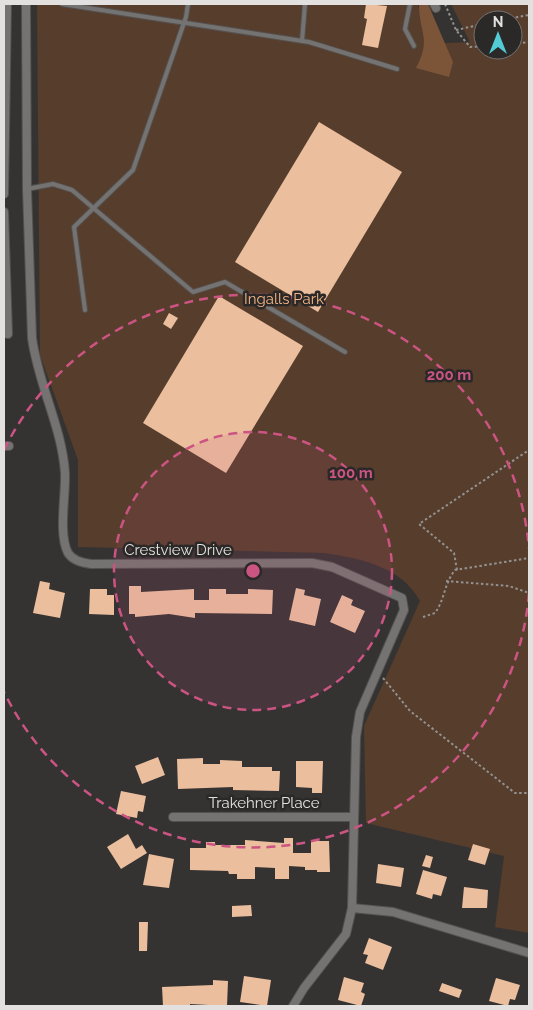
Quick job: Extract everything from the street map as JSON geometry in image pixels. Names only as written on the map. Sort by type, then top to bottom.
[{"type":"street","points":[[4,194],[6,4]]},
{"type":"street","name":"Crestview Drive","points":[[26,4],[27,189],[32,338],[34,356],[63,455],[64,541],[69,554],[80,562],[91,564],[312,563],[332,567],[402,598],[404,610],[360,712],[356,737],[352,908],[346,934],[304,988],[293,1006]]},
{"type":"street","points":[[4,212],[4,267],[8,296],[8,334]]},
{"type":"street","name":"Trakehner Place","points":[[173,817],[354,817]]},
{"type":"street","points":[[352,908],[393,912],[529,953]]},
{"type":"lane","points":[[62,4],[302,41],[397,69]]},
{"type":"lane","points":[[85,310],[74,227],[133,170],[188,4]]},
{"type":"lane","points":[[302,41],[305,4]]},
{"type":"lane","points":[[410,4],[406,28],[414,46]]},
{"type":"lane","points":[[27,189],[53,184],[72,190],[193,292],[224,282],[345,352]]},
{"type":"path","points":[[445,4],[456,30],[470,47],[473,47]]},
{"type":"path","points":[[456,30],[473,26]]},
{"type":"path","points":[[457,570],[454,554],[419,524],[529,450]]},
{"type":"path","points":[[423,616],[435,613],[442,602],[446,581],[457,570],[529,558]]},
{"type":"path","points":[[446,581],[509,586],[529,593]]},
{"type":"path","points":[[377,671],[410,711],[515,793],[529,793]]},
{"type":"green space","name":"Ingalls Park","points":[[37,4],[418,4],[426,44],[470,42],[451,4],[529,4],[529,933],[495,927],[504,856],[366,823],[364,726],[420,601],[412,589],[391,572],[379,566],[325,553],[78,547],[78,460],[40,355]]},
{"type":"shaded area","points":[[419,4],[428,4],[453,62],[449,77],[416,68],[421,58],[424,43]]},
{"type":"building","points":[[366,4],[387,6],[378,48],[362,45],[367,19],[364,18]]},
{"type":"building","points":[[319,122],[402,172],[318,312],[235,262]]},
{"type":"building","points":[[219,296],[303,346],[226,473],[143,423]]},
{"type":"building","points":[[169,313],[178,318],[171,329],[163,324]]},
{"type":"building","points":[[40,581],[50,583],[49,589],[65,593],[60,618],[33,613]]},
{"type":"building","points":[[129,586],[141,586],[141,592],[194,589],[194,600],[209,600],[209,589],[226,589],[226,594],[248,594],[248,589],[273,590],[272,614],[195,613],[195,618],[169,614],[135,617],[135,614],[129,614]]},
{"type":"building","points":[[296,588],[305,590],[304,595],[321,599],[315,626],[289,620]]},
{"type":"building","points":[[90,589],[107,589],[107,595],[114,595],[114,615],[89,614]]},
{"type":"building","points":[[342,595],[353,600],[351,605],[365,611],[355,633],[330,622]]},
{"type":"building","points":[[158,757],[165,775],[142,784],[135,766]]},
{"type":"building","points":[[203,758],[203,764],[220,764],[220,760],[242,761],[242,767],[272,767],[272,771],[280,771],[279,791],[233,790],[233,787],[178,789],[177,759]]},
{"type":"building","points":[[296,761],[323,761],[322,793],[312,793],[312,788],[296,787]]},
{"type":"building","points":[[121,791],[146,796],[143,812],[138,811],[137,818],[116,814]]},
{"type":"building","points":[[128,834],[136,849],[142,845],[147,853],[121,869],[107,847]]},
{"type":"building","points":[[284,838],[293,838],[293,853],[311,853],[311,841],[329,841],[330,872],[317,872],[317,870],[305,870],[305,867],[289,866],[289,879],[275,879],[275,868],[255,867],[255,879],[237,879],[237,874],[229,874],[228,871],[190,870],[190,848],[206,848],[206,842],[215,842],[215,845],[245,845],[245,840],[284,843]]},
{"type":"building","points":[[473,844],[490,849],[485,865],[468,860]]},
{"type":"building","points":[[149,854],[174,859],[169,888],[143,885]]},
{"type":"building","points":[[426,855],[433,857],[430,868],[422,866]]},
{"type":"building","points":[[378,864],[404,868],[401,887],[376,883]]},
{"type":"building","points":[[423,870],[447,877],[441,896],[433,894],[432,899],[416,894]]},
{"type":"building","points":[[464,887],[488,890],[487,908],[462,908]]},
{"type":"building","points":[[251,905],[252,916],[232,917],[232,906]]},
{"type":"building","points":[[139,922],[148,922],[147,951],[139,951]]},
{"type":"building","points":[[369,938],[392,947],[383,970],[365,963],[368,955],[363,954]]},
{"type":"building","points":[[244,976],[271,980],[267,1006],[240,1002]]},
{"type":"building","points":[[344,977],[364,983],[361,992],[365,994],[361,1006],[338,1000]]},
{"type":"building","points":[[496,978],[520,985],[515,1000],[510,999],[508,1006],[489,1001]]},
{"type":"building","points":[[213,980],[228,981],[227,1006],[190,1004],[190,1006],[163,1006],[162,987],[213,985]]},
{"type":"building","points":[[442,983],[462,990],[459,998],[439,991]]}]
